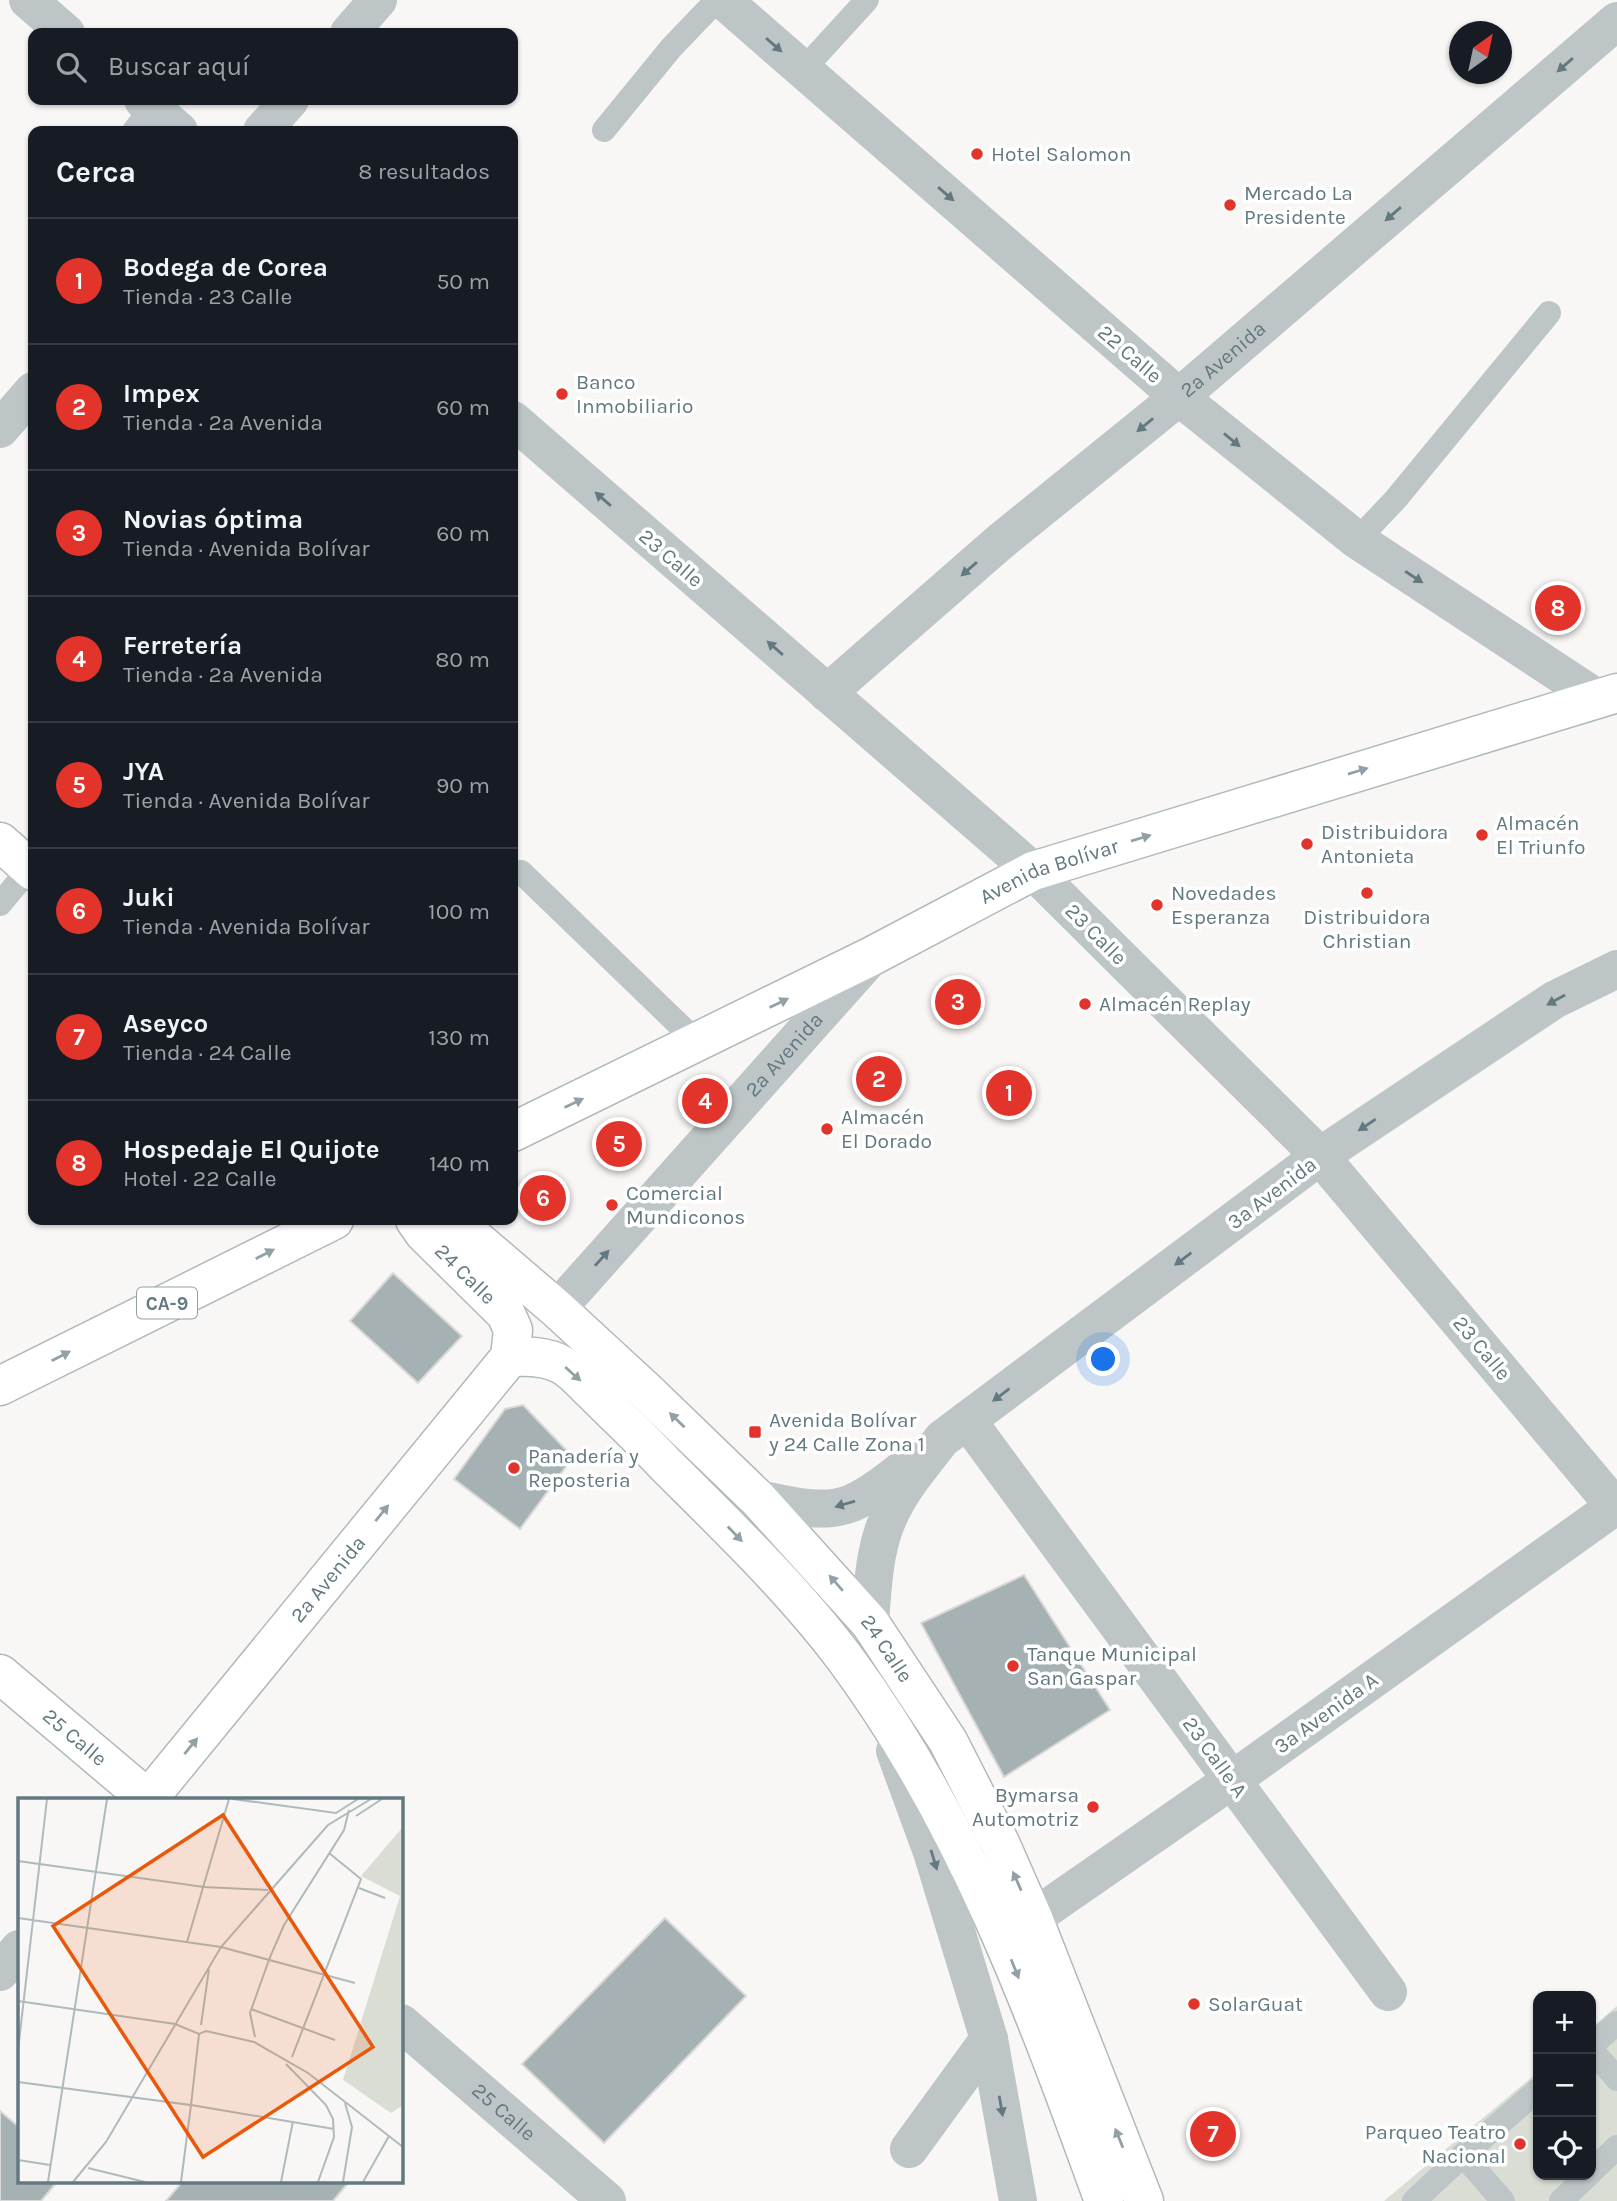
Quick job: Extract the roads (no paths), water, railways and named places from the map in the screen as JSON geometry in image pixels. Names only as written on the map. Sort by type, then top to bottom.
[{"type":"main road","name":"Avenida Bolívar","points":[[518,1130],[872,956],[1033,871],[1607,696]]},
{"type":"main road","points":[[0,842],[28,866]]},
{"type":"main road","name":"CA-9","points":[[0,1386],[324,1225]]},
{"type":"main road","name":"24 Calle","points":[[418,1225],[506,1314],[513,1330],[510,1357],[554,1360],[568,1368],[634,1431],[800,1604],[877,1703],[920,1769],[976,1877],[1065,2094],[1104,2201]]},
{"type":"main road","name":"24 Calle","points":[[459,1225],[557,1309],[758,1499],[870,1623],[948,1741],[1000,1843],[1033,1918],[1144,2201]]},
{"type":"main road","name":"2a Avenida","points":[[150,1798],[510,1357]]},
{"type":"main road","points":[[870,1623],[877,1703]]},
{"type":"main road","name":"25 Calle","points":[[0,1674],[146,1798]]},
{"type":"street","points":[[28,0],[60,28]]},
{"type":"street","points":[[353,28],[378,0]]},
{"type":"street","name":"22 Calle","points":[[723,0],[1179,397],[1357,540],[1607,696]]},
{"type":"street","name":"2a Avenida","points":[[827,692],[1001,541],[1179,397],[1617,21]]},
{"type":"street","points":[[267,126],[285,105]]},
{"type":"street","points":[[0,429],[28,397]]},
{"type":"street","name":"23 Calle","points":[[518,424],[1033,871],[1320,1156],[1616,1507]]},
{"type":"street","name":"2a Avenida","points":[[557,1309],[872,956]]},
{"type":"street","name":"3a Avenida","points":[[758,1499],[800,1507],[827,1508],[851,1503],[894,1476],[1320,1156],[1554,1000],[1617,969]]},
{"type":"street","name":"3a Avenida","points":[[870,1623],[874,1566],[883,1531],[893,1507],[905,1487],[954,1430]]},
{"type":"street","name":"23 Calle A","points":[[954,1430],[1233,1780],[1388,1992]]},
{"type":"street","name":"3a Avenida A","points":[[1033,1918],[1233,1780],[1616,1507]]},
{"type":"street","name":"24 Calle","points":[[877,1703],[932,1852],[989,2039],[1018,2201]]},
{"type":"street","points":[[0,1972],[18,1950]]},
{"type":"street","name":"25 Calle","points":[[402,2023],[602,2199]]},
{"type":"street","points":[[909,2149],[989,2039]]},
{"type":"lane","points":[[604,130],[671,48],[717,0]]},
{"type":"lane","points":[[803,70],[867,0]]},
{"type":"lane","points":[[1357,540],[1395,500],[1549,313]]},
{"type":"lane","points":[[521,872],[698,1043]]},
{"type":"lane","points":[[0,904],[28,874]]},
{"type":"lane","points":[[1596,2042],[1617,2023]]},
{"type":"lane","points":[[1596,2053],[1617,2079]]},
{"type":"lane","points":[[1414,2201],[1533,2094]]},
{"type":"lane","points":[[1596,2168],[1617,2147]]},
{"type":"lane","points":[[1463,2155],[1503,2201]]},
{"type":"lane","points":[[1561,2201],[1584,2180]]},
{"type":"place","name":"Hotel Salomon","points":[[977,154]]},
{"type":"place","name":"Mercado La Presidente","points":[[1230,205]]},
{"type":"place","name":"Banco Inmobiliario","points":[[562,394]]},
{"type":"place","name":"Hospedaje El Quijote","points":[[1558,608]]},
{"type":"place","name":"Almacén El Triunfo","points":[[1482,835]]},
{"type":"place","name":"Distribuidora Antonieta","points":[[1307,844]]},
{"type":"place","name":"Distribuidora Christian","points":[[1367,893]]},
{"type":"place","name":"Novedades Esperanza","points":[[1157,905]]},
{"type":"place","name":"Novias óptima","points":[[958,1002]]},
{"type":"place","name":"Almacén Replay","points":[[1085,1004]]},
{"type":"place","name":"Impex","points":[[879,1079]]},
{"type":"place","name":"Bodega de Corea","points":[[1009,1093]]},
{"type":"place","name":"Ferretería","points":[[705,1101]]},
{"type":"place","name":"Almacén El Dorado","points":[[827,1129]]},
{"type":"place","name":"JYA","points":[[619,1144]]},
{"type":"place","name":"Juki","points":[[543,1198]]},
{"type":"place","name":"Comercial Mundiconos","points":[[612,1205]]},
{"type":"place","name":"Avenida Bolívar y 24 Calle Zona 1","points":[[755,1432]]},
{"type":"place","name":"Panadería y Reposteria","points":[[514,1468]]},
{"type":"place","name":"Tanque Municipal San Gaspar","points":[[1013,1666]]},
{"type":"place","name":"Bymarsa Automotriz","points":[[1093,1807]]},
{"type":"place","name":"SolarGuat","points":[[1194,2004]]},
{"type":"place","name":"Aseyco","points":[[1213,2134]]},
{"type":"place","name":"Parqueo Teatro Nacional","points":[[1520,2144]]}]
